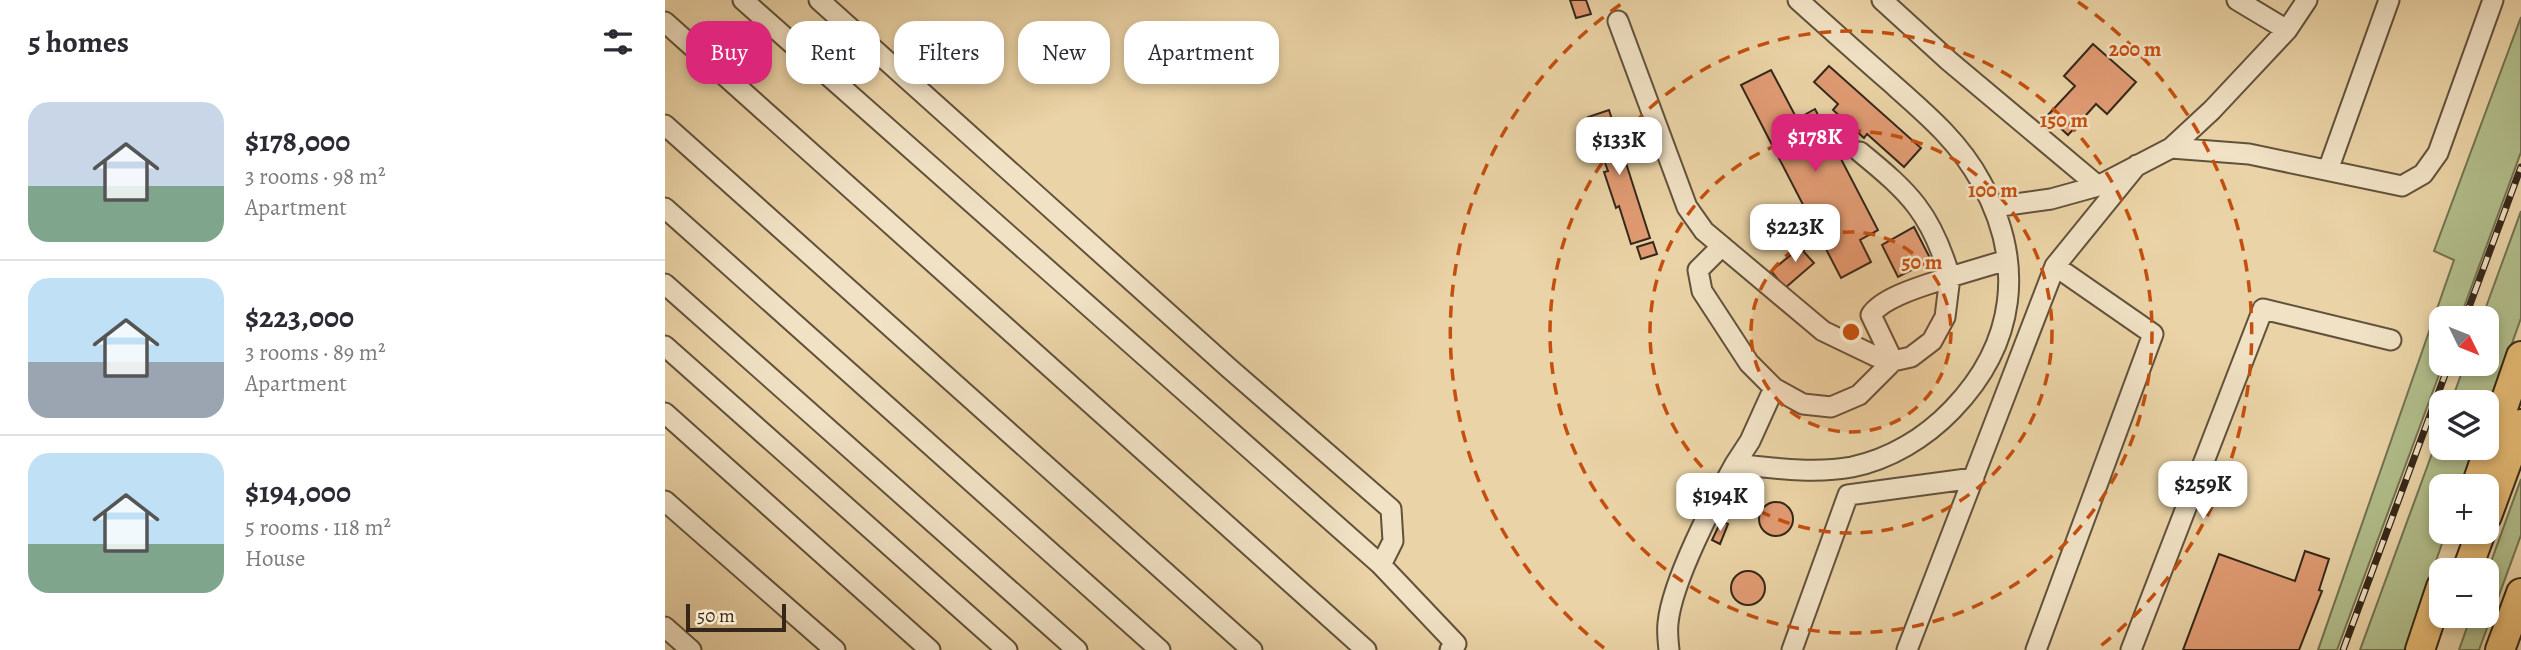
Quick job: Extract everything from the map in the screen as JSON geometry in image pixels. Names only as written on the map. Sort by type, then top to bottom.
[{"type":"highway","points":[[2480,474],[2521,356]]},
{"type":"highway","points":[[2499,484],[2521,424]]},
{"type":"highway","points":[[2500,650],[2521,593]]},
{"type":"highway","points":[[2420,650],[2429,623]]},
{"type":"highway","points":[[2437,650],[2445,628]]},
{"type":"street","points":[[743,0],[1381,565],[1456,644],[1450,650]]},
{"type":"street","points":[[819,0],[1230,369],[1391,509],[1393,541],[1381,565]]},
{"type":"street","points":[[1735,464],[1798,469],[1851,467],[1877,460],[1922,437],[1961,401],[1990,359],[2000,338],[2005,316],[2008,288],[2003,234],[1994,207],[1968,162],[1943,129],[1798,0]]},
{"type":"street","points":[[1882,0],[1949,61],[2098,186]]},
{"type":"street","points":[[2237,0],[2287,30]]},
{"type":"street","points":[[1994,207],[2052,199],[2098,186],[2171,148],[2212,110],[2287,30],[2307,0]]},
{"type":"street","points":[[2327,170],[2389,0]]},
{"type":"street","points":[[2171,148],[2249,154],[2402,186],[2423,174],[2438,153],[2493,0]]},
{"type":"street","points":[[1618,21],[1687,207],[1704,231],[1823,331],[1875,356],[1893,361],[1911,357],[1932,341],[1945,317],[1951,277],[1938,238],[1925,216],[1900,186],[1860,152]]},
{"type":"street","points":[[665,22],[1366,650]]},
{"type":"street","points":[[665,125],[1252,650]]},
{"type":"street","points":[[1907,650],[2055,266],[2137,165]]},
{"type":"street","points":[[665,208],[1160,650]]},
{"type":"street","points":[[1722,246],[1698,270],[1702,291],[1749,363],[1774,388],[1803,404],[1831,407],[1859,396],[1893,361]]},
{"type":"street","points":[[1893,361],[1871,315],[1876,308],[1908,292],[2007,260]]},
{"type":"street","points":[[2036,650],[2153,334],[2055,266]]},
{"type":"street","points":[[665,284],[1077,650]]},
{"type":"street","points":[[2131,650],[2263,309],[2391,340]]},
{"type":"street","points":[[665,346],[1007,650]]},
{"type":"street","points":[[1669,650],[1668,622],[1677,587],[1702,530],[1750,440],[1774,388]]},
{"type":"street","points":[[665,413],[930,650]]},
{"type":"street","points":[[1792,650],[1848,495],[1974,478]]},
{"type":"street","points":[[665,501],[835,650]]},
{"type":"street","points":[[665,626],[691,650]]},
{"type":"green space","points":[[2521,17],[2521,152],[2464,306],[2438,306],[2454,260],[2434,251]]},
{"type":"green space","points":[[2521,211],[2521,318],[2496,390],[2455,390],[2461,376],[2499,376],[2499,306],[2486,306]]},
{"type":"green space","points":[[2429,332],[2429,376],[2439,376],[2433,390],[2429,390],[2429,402],[2337,650],[2318,650]]},
{"type":"green space","points":[[2430,460],[2471,460],[2466,474],[2429,474],[2429,544],[2442,544],[2437,558],[2429,558],[2429,581],[2405,650],[2360,650]]},
{"type":"green space","points":[[2521,479],[2521,535],[2499,595],[2499,558],[2492,558]]},
{"type":"green space","points":[[2467,628],[2487,628],[2479,650],[2459,650]]},
{"type":"building","points":[[1570,0],[1586,0],[1591,14],[1576,18]]},
{"type":"building","points":[[2093,44],[2136,82],[2107,114],[2096,104],[2068,135],[2047,116],[2075,86],[2064,76]]},
{"type":"building","points":[[1829,66],[1921,148],[1904,167],[1867,134],[1864,138],[1833,110],[1838,104],[1814,82]]},
{"type":"building","points":[[1771,70],[1797,119],[1815,109],[1878,230],[1860,240],[1871,262],[1841,278],[1741,85]]},
{"type":"building","points":[[1609,110],[1650,238],[1631,244],[1619,206],[1616,208],[1604,172],[1608,171],[1588,117]]},
{"type":"building","points":[[1914,227],[1931,260],[1898,277],[1882,245]]},
{"type":"building","points":[[1818,233],[1821,238],[1803,251],[1814,263],[1785,288],[1771,271]]},
{"type":"building","points":[[1653,242],[1657,254],[1641,259],[1637,247]]},
{"type":"building","points":[[1776,502],[1788,507],[1793,519],[1788,531],[1776,536],[1764,531],[1759,519],[1764,507]]},
{"type":"building","points":[[1721,521],[1728,524],[1720,544],[1712,540]]},
{"type":"building","points":[[2305,551],[2329,559],[2319,590],[2322,591],[2299,650],[2183,650],[2219,554],[2295,581]]},
{"type":"building","points":[[1748,571],[1760,576],[1765,588],[1760,600],[1748,605],[1736,600],[1731,588],[1736,576]]},
{"type":"railway","points":[[2469,306],[2521,167]]},
{"type":"railway","points":[[2343,650],[2445,376]]}]
